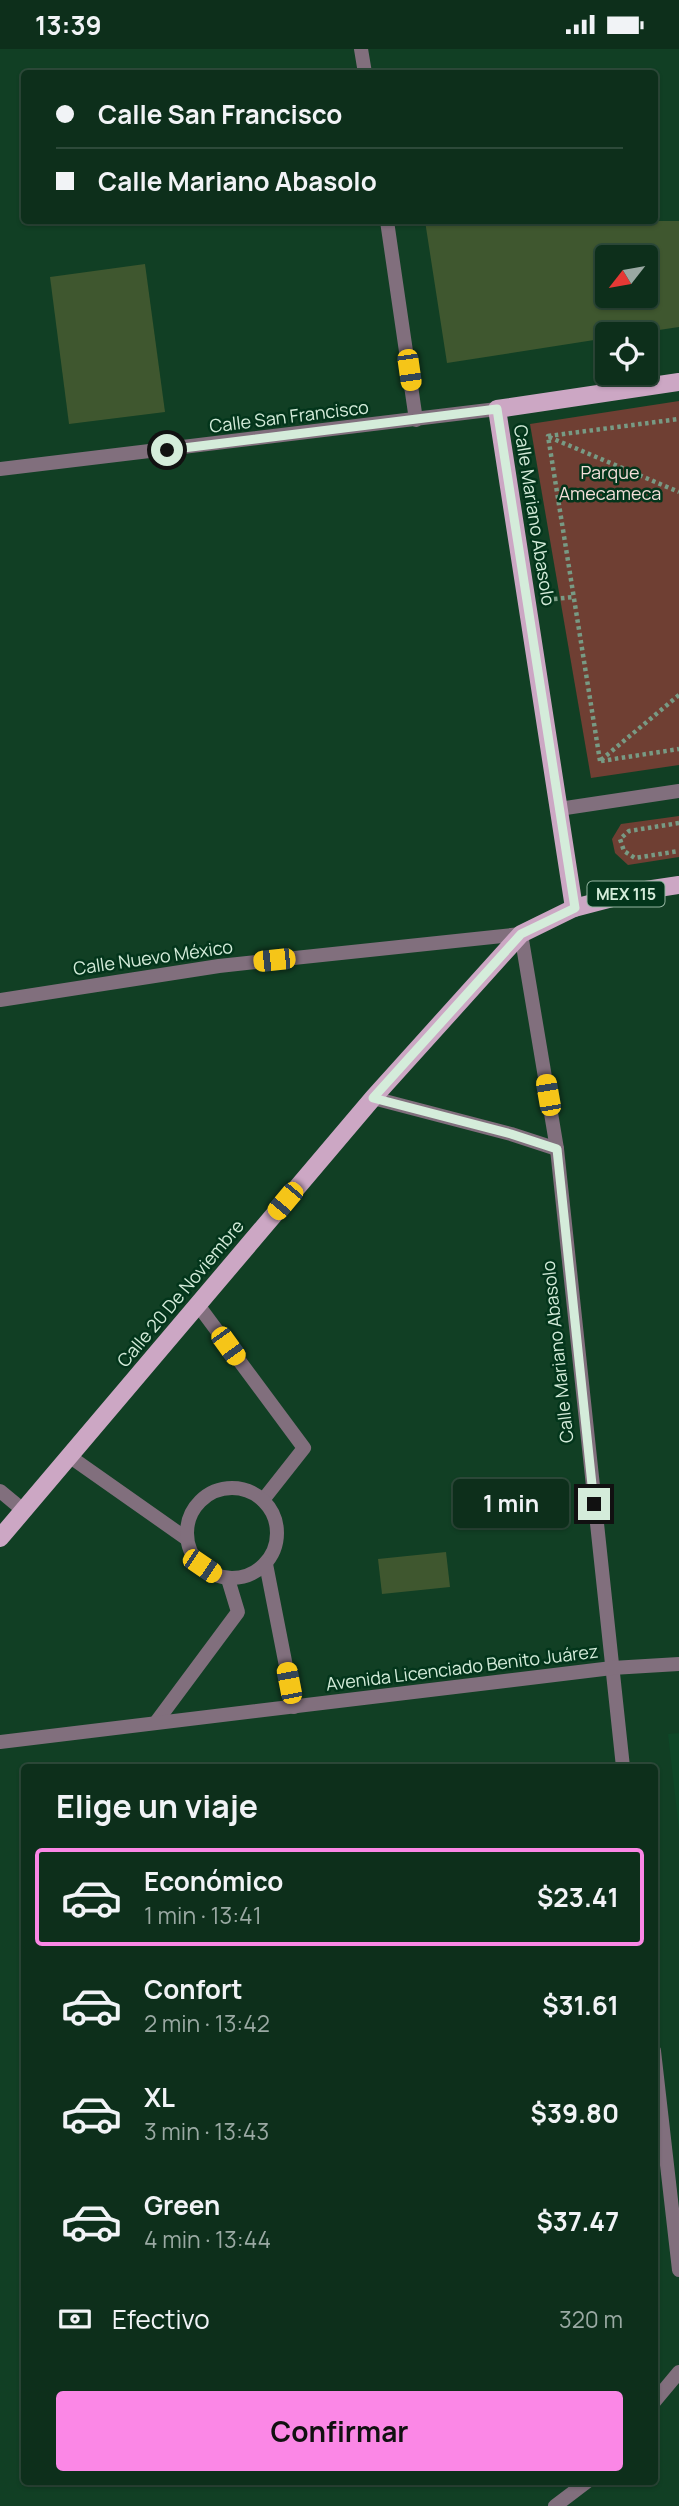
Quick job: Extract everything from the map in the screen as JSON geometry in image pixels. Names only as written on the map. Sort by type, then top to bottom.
[{"type":"main road","points":[[497,409],[679,382]]},
{"type":"main road","name":"Calle Mariano Abasolo","points":[[497,409],[575,908]]},
{"type":"main road","name":"MEX 115","points":[[575,908],[639,891],[679,885]]},
{"type":"main road","name":"Calle 20 De Noviembre","points":[[0,1538],[373,1098],[521,934],[575,908]]},
{"type":"street","points":[[362,49],[365,70]]},
{"type":"street","points":[[387,224],[416,420]]},
{"type":"street","name":"Calle Mariano Abasolo","points":[[416,420],[497,409]]},
{"type":"street","name":"Calle San Francisco","points":[[0,469],[416,420]]},
{"type":"street","points":[[559,809],[679,791]]},
{"type":"street","name":"Calle Mariano Abasolo","points":[[521,934],[557,1149],[623,1764]]},
{"type":"street","name":"Calle Nuevo México","points":[[0,1000],[219,966],[521,934]]},
{"type":"street","points":[[373,1098],[511,1134],[557,1149]]},
{"type":"street","points":[[198,1304],[304,1448],[263,1500]]},
{"type":"street","points":[[69,1456],[187,1539]]},
{"type":"street","points":[[235,1488],[250,1492],[263,1500],[272,1513],[277,1539],[266,1564],[255,1573],[228,1579],[215,1575],[202,1566],[192,1554],[187,1539],[188,1523],[194,1509],[205,1497],[219,1490],[235,1488]]},
{"type":"street","points":[[0,1491],[23,1510]]},
{"type":"street","points":[[266,1564],[294,1707]]},
{"type":"street","points":[[157,1721],[238,1612],[228,1579]]},
{"type":"street","name":"Avenida Licenciado Benito Juárez","points":[[0,1742],[612,1668],[679,1664]]},
{"type":"street","points":[[658,2086],[679,2270]]},
{"type":"street","points":[[658,2397],[679,2372]]},
{"type":"street","points":[[555,2506],[583,2485]]},
{"type":"path","points":[[548,436],[679,419]]},
{"type":"path","points":[[548,436],[679,492]]},
{"type":"path","points":[[548,436],[600,761]]},
{"type":"path","points":[[600,761],[679,695]]},
{"type":"path","points":[[600,761],[679,749]]},
{"type":"path","points":[[679,823],[629,831],[620,839],[624,851],[635,858],[679,851]]},
{"type":"shaded area","points":[[679,1733],[679,1830],[668,1734]]},
{"type":"green space","name":"Parque Amecameca","points":[[679,401],[679,765],[591,778],[530,424]]},
{"type":"green space","points":[[679,816],[679,857],[628,865],[615,853],[612,839],[621,824]]},
{"type":"building","points":[[658,221],[679,221],[679,327],[658,330],[658,322],[595,322],[595,340],[447,363],[425,224],[658,224]]},
{"type":"building","points":[[145,264],[165,412],[69,424],[50,277]]},
{"type":"building","points":[[446,1552],[450,1587],[382,1594],[378,1559]]},
{"type":"route","points":[[167,450],[497,409],[575,908],[521,934],[373,1098],[511,1134],[557,1149],[594,1504]]}]
